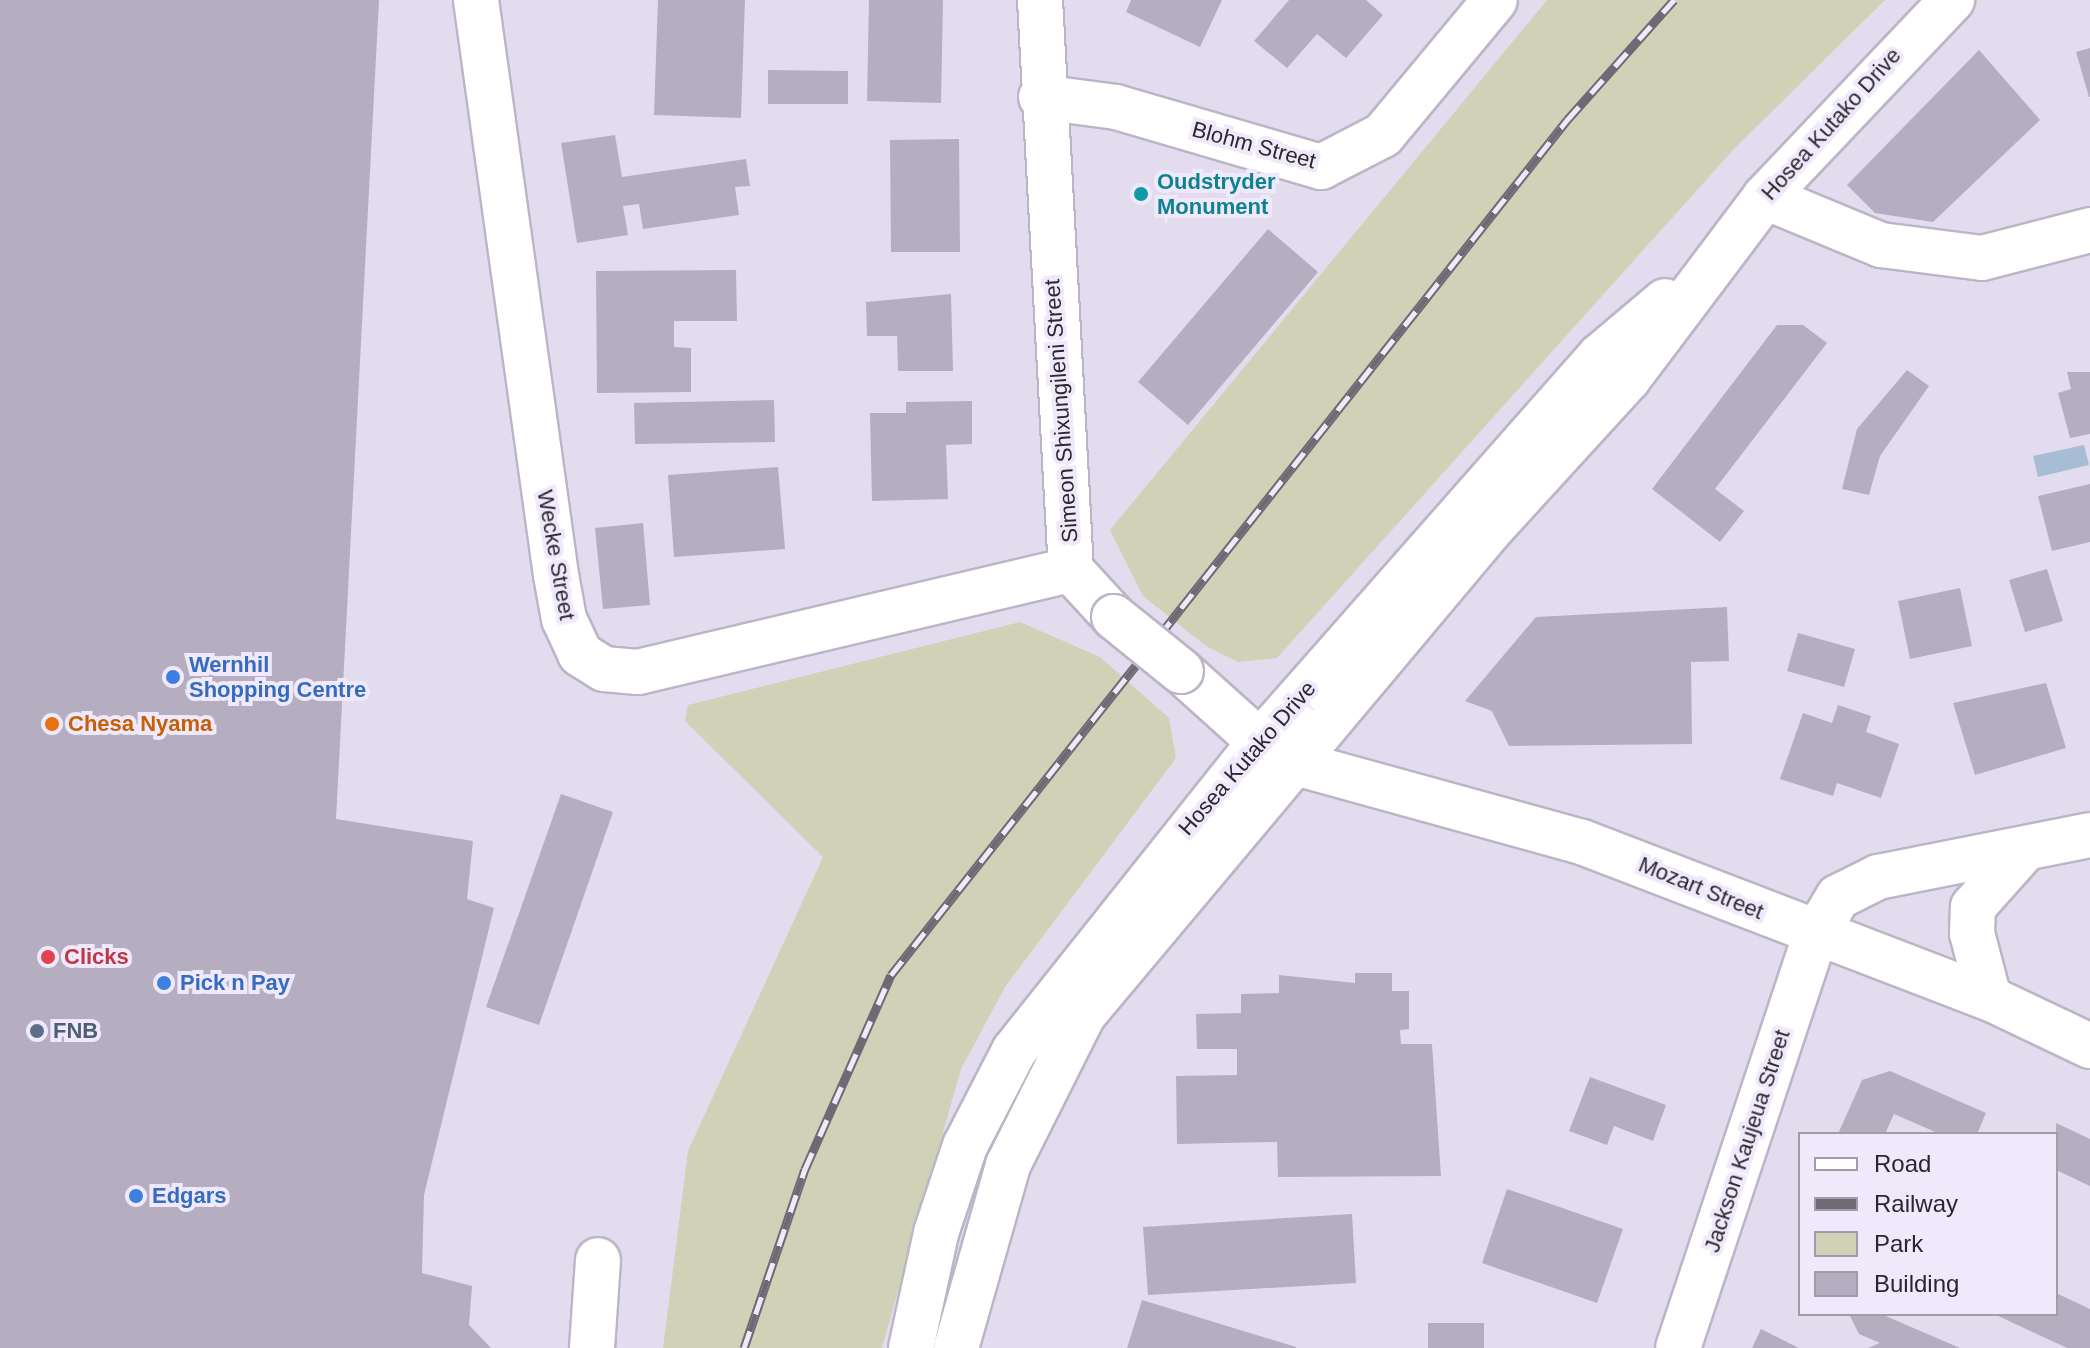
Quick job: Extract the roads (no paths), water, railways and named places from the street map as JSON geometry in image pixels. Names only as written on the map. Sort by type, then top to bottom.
[{"type":"street","name":"Wecke Street","points":[[476,0],[556,575],[564,619],[580,654],[604,669],[638,672],[1071,570]]},
{"type":"street","name":"Simeon Shixungileni Street","points":[[1040,0],[1041,97],[1071,570],[1114,617],[1181,671],[1260,742],[1299,764]]},
{"type":"street","name":"Blohm Street","points":[[1041,97],[1116,107],[1321,167],[1383,135],[1495,0]]},
{"type":"street","name":"Hosea Kutako Drive","points":[[956,1348],[1008,1165],[1083,1015],[1299,764],[1490,530],[1628,379],[1765,197],[1952,0]]},
{"type":"street","points":[[1765,197],[1818,225],[1881,245],[1982,258],[2090,230]]},
{"type":"street","name":"Hosea Kutako Drive","points":[[911,1348],[936,1233],[965,1146],[1014,1051],[1260,742],[1600,356],[1719,256]]},
{"type":"street","name":"Mozart Street","points":[[1299,764],[1582,842],[1989,998],[2090,1046]]},
{"type":"street","name":"Jackson Kaujeua Street","points":[[1678,1348],[1816,934],[1838,897],[1878,877],[2022,852],[2090,835]]},
{"type":"street","points":[[1989,998],[1973,907],[2022,852]]},
{"type":"street","points":[[592,1348],[598,1260]]},
{"type":"water","points":[[2084,445],[2089,465],[2038,477],[2033,456]]},
{"type":"railway","points":[[744,1348],[805,1169],[891,975],[1567,120],[1674,0]]},
{"type":"place","name":"Oudstryder Monument","points":[[1141,194]]},
{"type":"place","name":"Wernhil Shopping Centre","points":[[173,677]]},
{"type":"place","name":"Chesa Nyama","points":[[52,724]]},
{"type":"place","name":"Clicks","points":[[48,957]]},
{"type":"place","name":"Pick n Pay","points":[[164,983]]},
{"type":"place","name":"FNB","points":[[37,1031]]},
{"type":"place","name":"Edgars","points":[[136,1196]]}]
